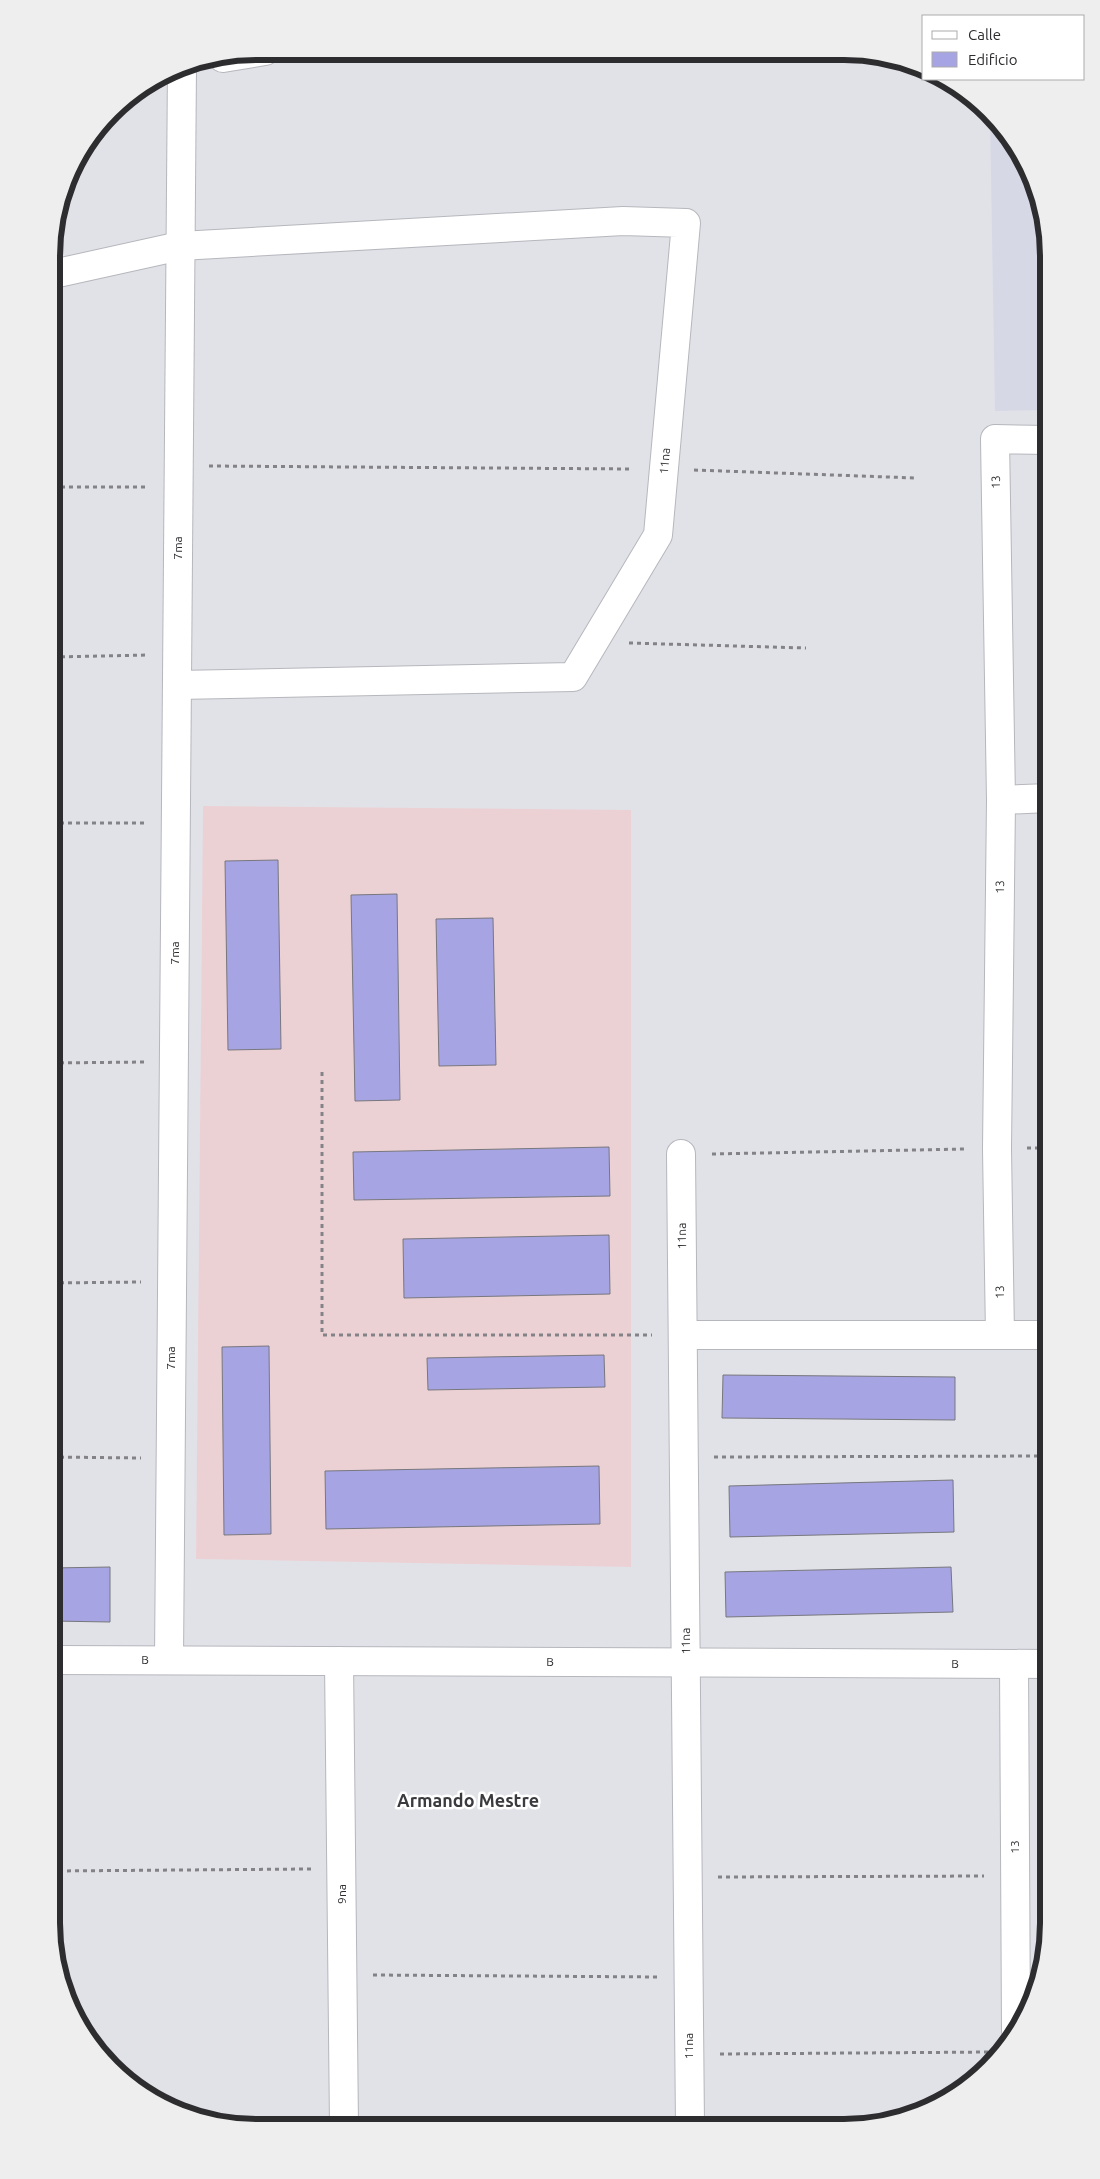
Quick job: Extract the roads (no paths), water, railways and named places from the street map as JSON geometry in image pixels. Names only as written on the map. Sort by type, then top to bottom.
[{"type":"street","name":"7ma","points":[[169,1660],[182,75]]},
{"type":"street","name":"11na","points":[[177,685],[573,677],[658,535],[686,222],[623,221],[180,246]]},
{"type":"street","points":[[60,272],[180,246]]},
{"type":"street","name":"13","points":[[1000,1335],[997,1149],[1001,800],[995,439],[1040,440]]},
{"type":"street","points":[[1001,800],[1040,798]]},
{"type":"street","name":"11na","points":[[681,1154],[690,2119]]},
{"type":"street","points":[[683,1335],[1040,1335]]},
{"type":"street","name":"B","points":[[60,1660],[1040,1664]]},
{"type":"street","name":"9na","points":[[339,1661],[344,2119]]},
{"type":"street","name":"13","points":[[1014,1664],[1016,2017]]},
{"type":"district","name":"Armando Mestre","points":[[468,1801]]}]
